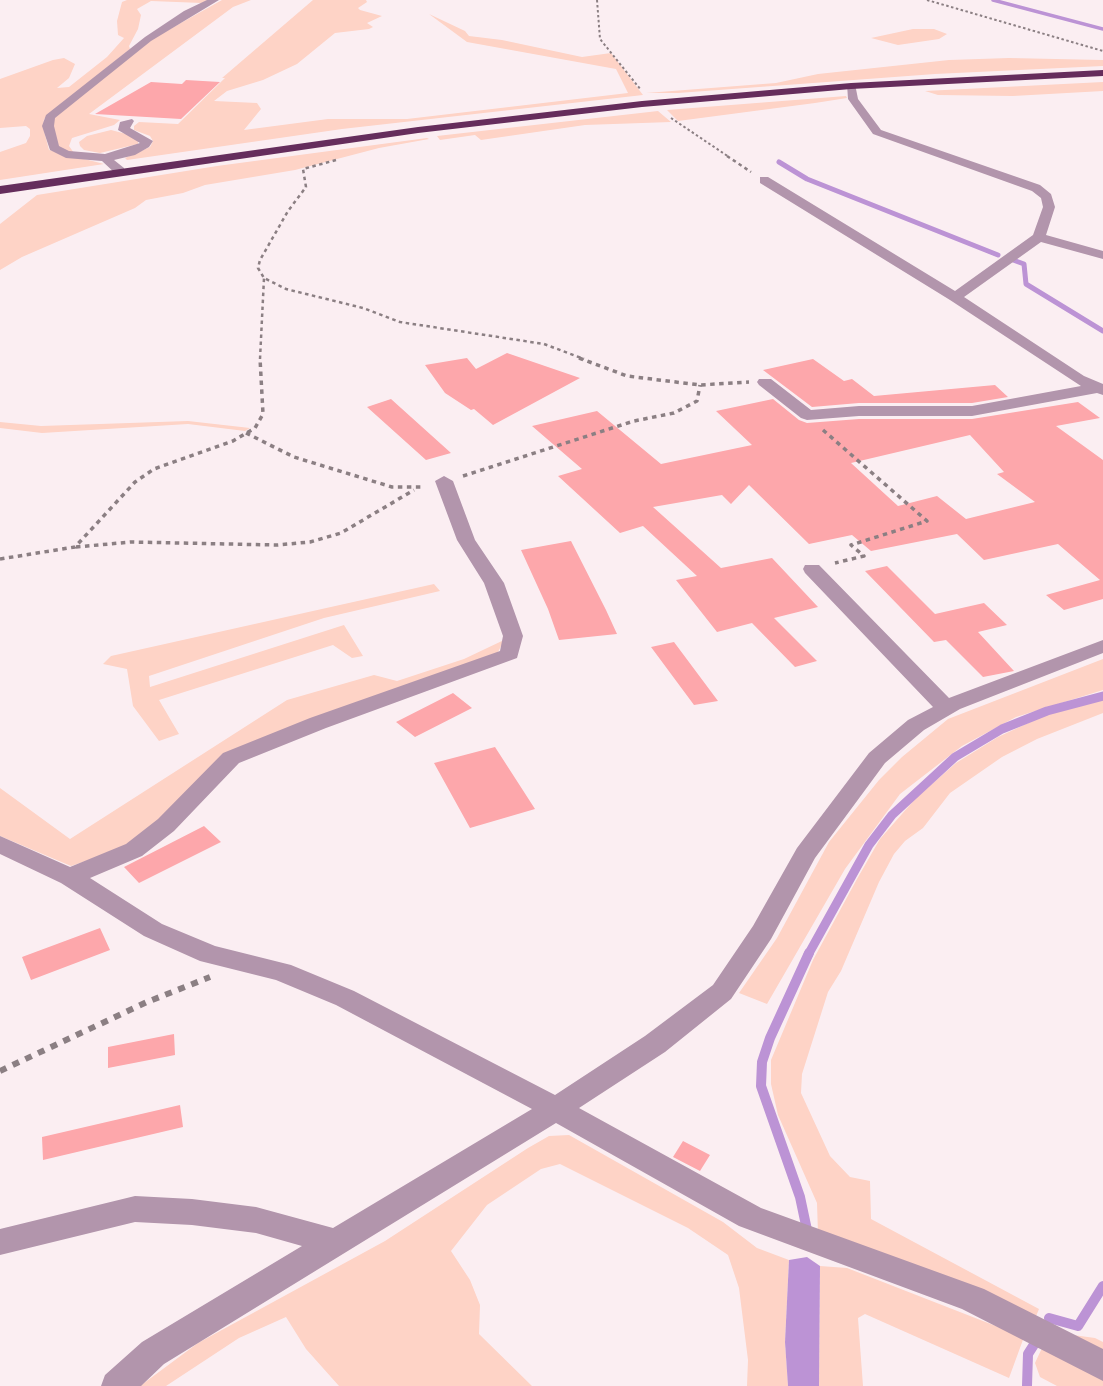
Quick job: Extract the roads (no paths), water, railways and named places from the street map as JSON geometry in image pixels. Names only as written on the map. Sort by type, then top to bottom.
[{"type":"highway","points":[[0,190],[120,171],[530,116],[851,86],[1103,73]]},
{"type":"street","points":[[128,121],[124,124],[124,130],[147,141],[145,145],[131,152],[105,158],[66,154],[54,148],[48,126],[50,117],[107,68],[168,25],[214,0]]},
{"type":"street","points":[[851,86],[853,99],[877,132],[1036,188],[1047,197],[1049,207],[1039,237],[955,297]]},
{"type":"street","points":[[105,158],[120,171]]},
{"type":"street","points":[[764,180],[955,297],[1077,379],[1101,389]]},
{"type":"street","points":[[1039,237],[1103,255]]},
{"type":"street","points":[[765,382],[807,415],[859,411],[972,411],[1101,389]]},
{"type":"street","points":[[70,877],[134,850],[166,825],[231,758],[318,723],[510,654],[513,636],[494,583],[466,540],[444,481]]},
{"type":"street","points":[[812,569],[946,708]]},
{"type":"street","points":[[117,1386],[153,1353],[556,1109],[655,1044],[722,992],[762,932],[805,854],[877,758],[916,725],[946,708],[1103,646]]},
{"type":"street","points":[[0,844],[70,877],[153,930],[209,954],[282,972],[345,998],[556,1109],[750,1217],[973,1299],[1103,1366]]},
{"type":"street","points":[[0,1242],[135,1209],[192,1212],[256,1220],[335,1242]]},
{"type":"waterway","points":[[993,0],[1103,29]]},
{"type":"waterway","points":[[779,162],[807,179],[998,255]]},
{"type":"waterway","points":[[1013,260],[1024,264],[1026,284],[1103,331]]},
{"type":"waterway","points":[[808,954],[869,845],[892,815],[955,757],[1002,729],[1047,711],[1103,696]]},
{"type":"waterway","points":[[807,1230],[800,1197],[761,1086],[762,1062],[770,1038],[808,954]]},
{"type":"waterway","points":[[1049,1318],[1078,1326],[1103,1286]]},
{"type":"waterway","points":[[1027,1386],[1028,1354],[1035,1343]]}]
